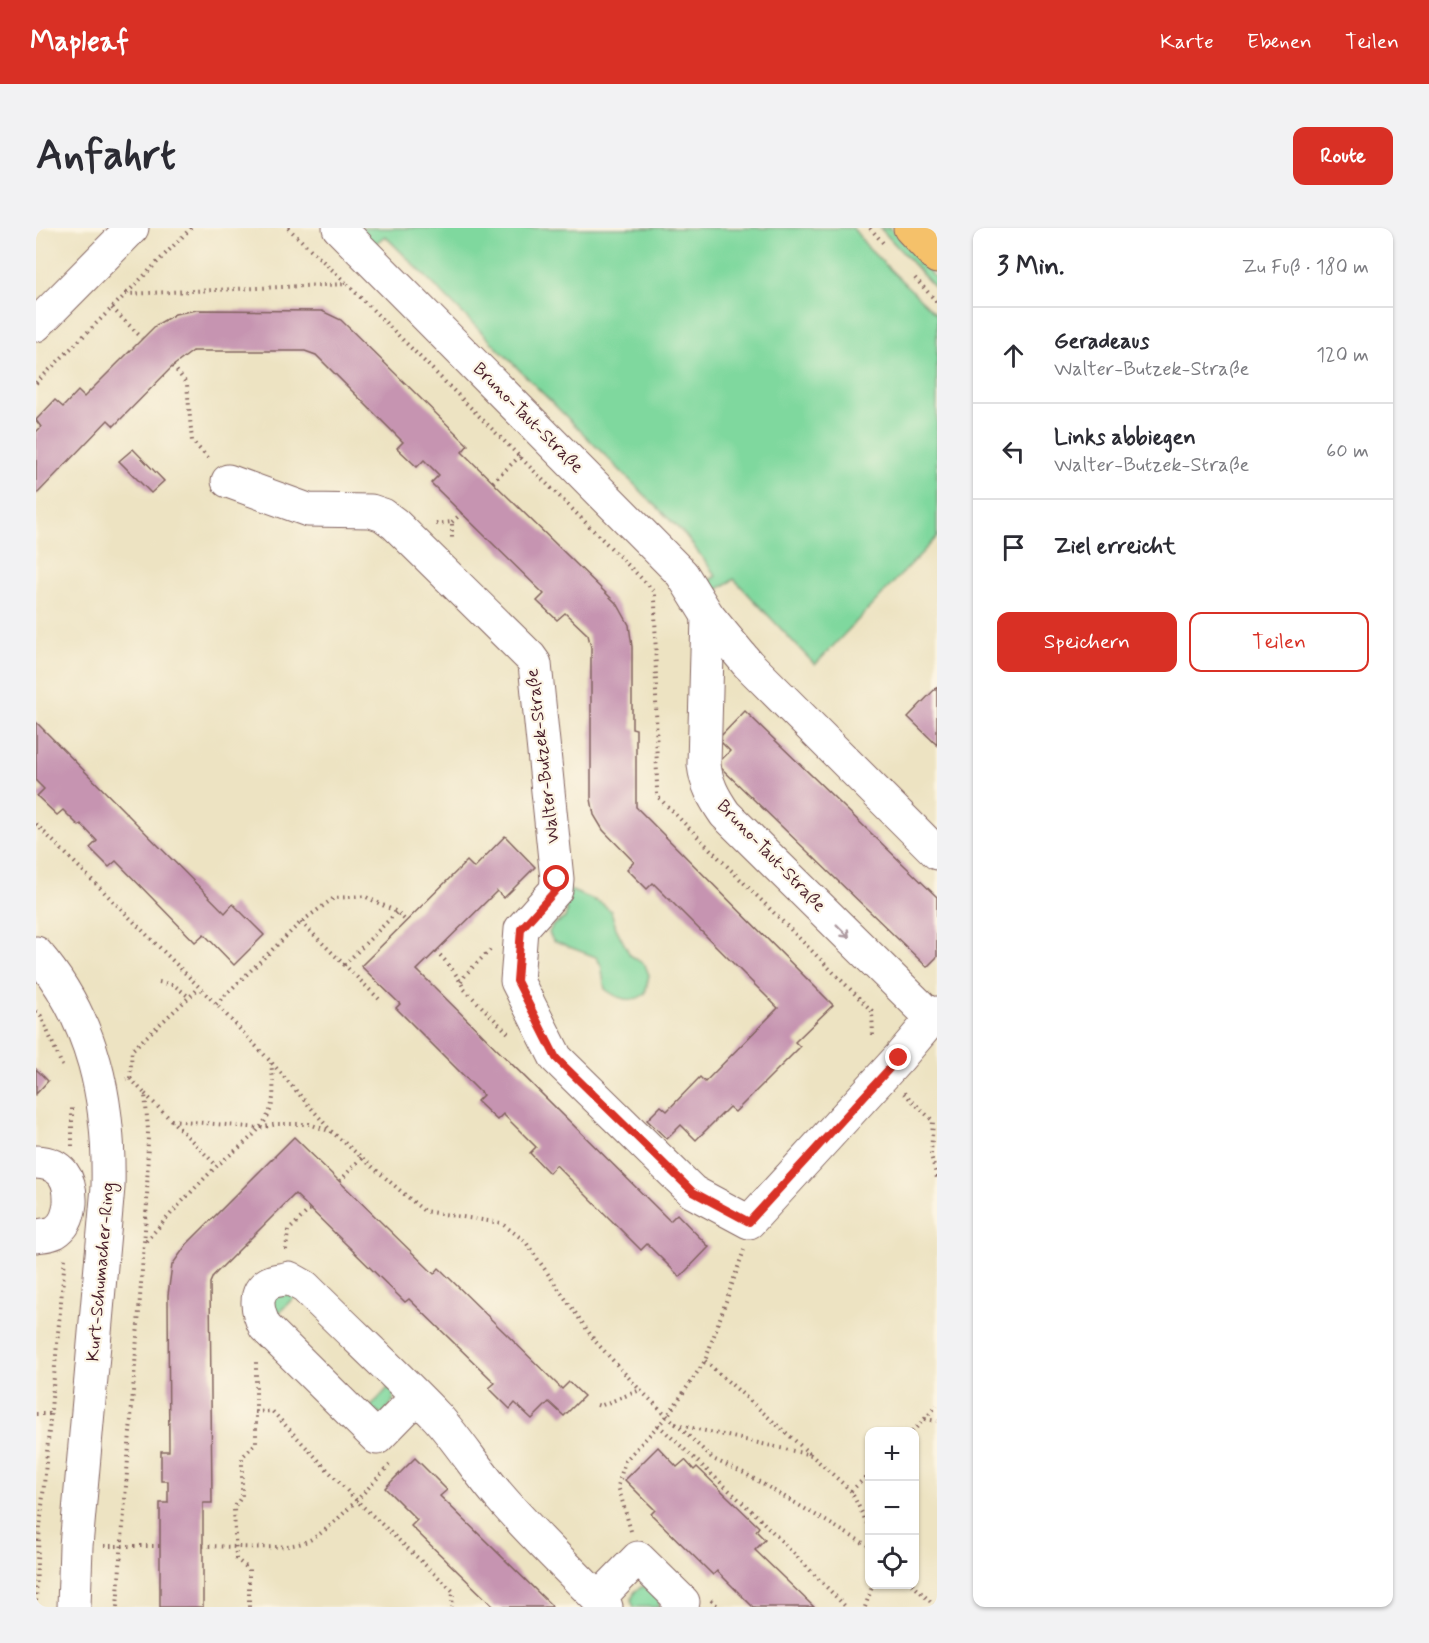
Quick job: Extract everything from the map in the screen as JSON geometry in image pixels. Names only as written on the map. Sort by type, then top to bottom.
[{"type":"main road","points":[[910,228],[937,257]]},
{"type":"street","points":[[36,325],[132,228]]},
{"type":"street","name":"Bruno-Taut-Straße","points":[[339,228],[682,574],[708,616],[747,663],[937,853]]},
{"type":"street","name":"Walter-Butzek-Straße","points":[[228,481],[308,510],[371,511],[383,515],[395,524],[535,664],[557,879],[556,890],[521,929],[517,981],[556,1058],[693,1192],[749,1222]]},
{"type":"street","name":"Bruno-Taut-Straße","points":[[708,616],[704,764],[705,780],[715,798],[725,814],[909,996],[935,1016]]},
{"type":"street","name":"Kurt-Schumacher-Ring","points":[[36,953],[63,989],[89,1044],[101,1084],[108,1128],[108,1187],[76,1546],[74,1607]]},
{"type":"street","points":[[749,1222],[935,1016]]},
{"type":"street","points":[[36,1162],[53,1165],[61,1171],[67,1179],[70,1199],[64,1223],[56,1232],[36,1236]]},
{"type":"street","points":[[417,1398],[377,1438],[264,1327],[257,1312],[259,1295],[270,1282],[289,1278],[304,1287],[417,1398],[453,1435],[474,1466],[502,1499],[602,1603],[638,1558],[683,1602],[678,1607]]},
{"type":"path","points":[[36,383],[191,228]]},
{"type":"path","points":[[288,228],[655,592],[657,796],[872,1011],[873,1036]]},
{"type":"path","points":[[126,294],[347,284]]},
{"type":"path","points":[[112,308],[142,338]]},
{"type":"path","points":[[172,366],[188,384],[192,441],[228,481]]},
{"type":"path","points":[[493,482],[520,456]]},
{"type":"path","points":[[452,522],[462,513]]},
{"type":"path","points":[[36,824],[216,1004],[271,1062],[332,1132],[424,1211],[501,1223],[525,1241],[594,1341],[640,1390],[668,1415],[674,1424],[713,1459],[744,1473],[865,1544]]},
{"type":"path","points":[[216,1004],[301,922],[334,898],[364,896],[398,912],[406,921]]},
{"type":"path","points":[[344,965],[398,912]]},
{"type":"path","points":[[301,922],[380,1000]]},
{"type":"path","points":[[436,951],[447,962]]},
{"type":"path","points":[[159,982],[174,985],[189,997]]},
{"type":"path","points":[[36,1607],[36,1561],[70,1199],[101,1084],[132,1050],[199,988]]},
{"type":"path","points":[[36,1011],[101,1084],[144,1094],[217,1166]]},
{"type":"path","points":[[145,1241],[217,1166],[260,1128],[273,1100],[274,1082],[271,1062]]},
{"type":"path","points":[[907,1084],[903,1091],[933,1121],[931,1155],[937,1178]]},
{"type":"path","points":[[117,1607],[145,1241],[148,1130],[144,1094]]},
{"type":"path","points":[[171,1120],[260,1128],[309,1124],[332,1132]]},
{"type":"path","points":[[340,1181],[362,1157]]},
{"type":"path","points":[[282,1280],[288,1231],[310,1209]]},
{"type":"path","points":[[638,1558],[618,1486],[624,1461],[668,1415],[705,1361],[744,1248],[749,1222]]},
{"type":"path","points":[[249,1607],[249,1569],[236,1559],[234,1508],[242,1496],[242,1457],[256,1443],[256,1356]]},
{"type":"path","points":[[705,1361],[851,1491],[865,1519]]},
{"type":"path","points":[[597,1405],[600,1406],[640,1390]]},
{"type":"path","points":[[916,1427],[937,1406]]},
{"type":"path","points":[[255,1412],[272,1411],[356,1500],[453,1591],[452,1607]]},
{"type":"path","points":[[36,1414],[51,1414]]},
{"type":"path","points":[[925,1419],[937,1420]]},
{"type":"path","points":[[674,1424],[811,1455]]},
{"type":"path","points":[[658,1425],[757,1516],[846,1607]]},
{"type":"path","points":[[203,1546],[285,1546],[305,1542],[324,1532],[396,1458]]},
{"type":"path","points":[[851,1491],[865,1478]]},
{"type":"path","points":[[76,1546],[160,1546]]},
{"type":"path","points":[[865,1607],[871,1589]]},
{"type":"path","points":[[917,1589],[936,1607]]},
{"type":"green space","points":[[353,228],[853,228],[869,249],[937,315],[937,537],[815,665],[734,579],[714,592],[708,593],[702,585],[716,576],[686,536],[385,236],[372,246]]},
{"type":"green space","points":[[880,228],[890,228],[937,280],[937,290]]},
{"type":"green space","points":[[567,889],[601,903],[611,911],[616,928],[630,955],[645,965],[649,975],[645,994],[635,999],[625,999],[615,995],[605,989],[601,965],[596,957],[553,941],[549,933],[552,926],[565,918],[567,911],[562,901]]},
{"type":"green space","points":[[298,1293],[274,1318],[268,1297]]},
{"type":"green space","points":[[389,1387],[393,1392],[394,1400],[384,1414],[374,1415],[366,1412]]},
{"type":"green space","points":[[643,1586],[660,1595],[659,1607],[634,1607],[631,1601],[635,1591]]},
{"type":"building","points":[[197,310],[322,311],[341,320],[468,445],[462,452],[618,605],[629,625],[632,647],[632,728],[636,729],[636,807],[833,1005],[795,1042],[800,1047],[735,1112],[729,1107],[696,1140],[681,1125],[667,1139],[647,1120],[661,1106],[667,1111],[700,1077],[705,1082],[778,1008],[653,883],[647,889],[627,869],[634,862],[603,830],[594,815],[591,799],[591,647],[588,635],[565,613],[557,620],[537,601],[544,594],[431,483],[439,475],[424,460],[417,467],[397,448],[403,442],[316,355],[305,351],[193,351],[173,366],[114,426],[108,420],[36,495],[36,432],[41,427],[36,420],[55,400],[63,407],[78,391],[84,397],[156,325],[175,314]]},
{"type":"building","points":[[133,449],[164,481],[151,493],[119,461]]},
{"type":"building","points":[[937,687],[937,745],[908,717]]},
{"type":"building","points":[[745,711],[937,897],[937,957],[927,967],[717,764],[730,751],[718,739]]},
{"type":"building","points":[[36,722],[225,913],[233,904],[264,935],[234,965],[204,934],[195,942],[116,861],[109,867],[90,848],[97,841],[81,824],[79,826],[63,810],[57,815],[37,796],[44,789],[36,781]]},
{"type":"building","points":[[505,836],[535,867],[504,898],[497,891],[417,970],[670,1221],[677,1214],[709,1247],[680,1277],[647,1244],[641,1250],[556,1165],[549,1173],[530,1153],[536,1147],[503,1114],[497,1120],[477,1101],[483,1095],[396,1008],[400,1004],[361,966],[467,861],[474,868]]},
{"type":"building","points":[[36,1069],[48,1081],[36,1094]]},
{"type":"building","points":[[294,1137],[434,1274],[439,1268],[562,1389],[569,1382],[584,1396],[564,1416],[549,1402],[532,1419],[515,1403],[510,1409],[489,1388],[495,1383],[409,1299],[405,1302],[295,1194],[213,1276],[210,1283],[212,1503],[203,1503],[203,1607],[160,1607],[160,1503],[168,1503],[168,1481],[161,1481],[161,1451],[169,1451],[168,1295],[172,1265],[187,1244]]},
{"type":"building","points":[[658,1447],[677,1467],[685,1460],[694,1470],[697,1467],[759,1527],[756,1531],[765,1540],[755,1550],[814,1607],[753,1607],[717,1571],[713,1575],[651,1514],[655,1510],[625,1480]]},
{"type":"building","points":[[415,1458],[447,1490],[440,1496],[551,1607],[494,1607],[411,1526],[417,1520],[385,1488]]},
{"type":"route","points":[[557,879],[556,890],[521,929],[517,981],[556,1058],[693,1192],[749,1222],[899,1058]]}]
